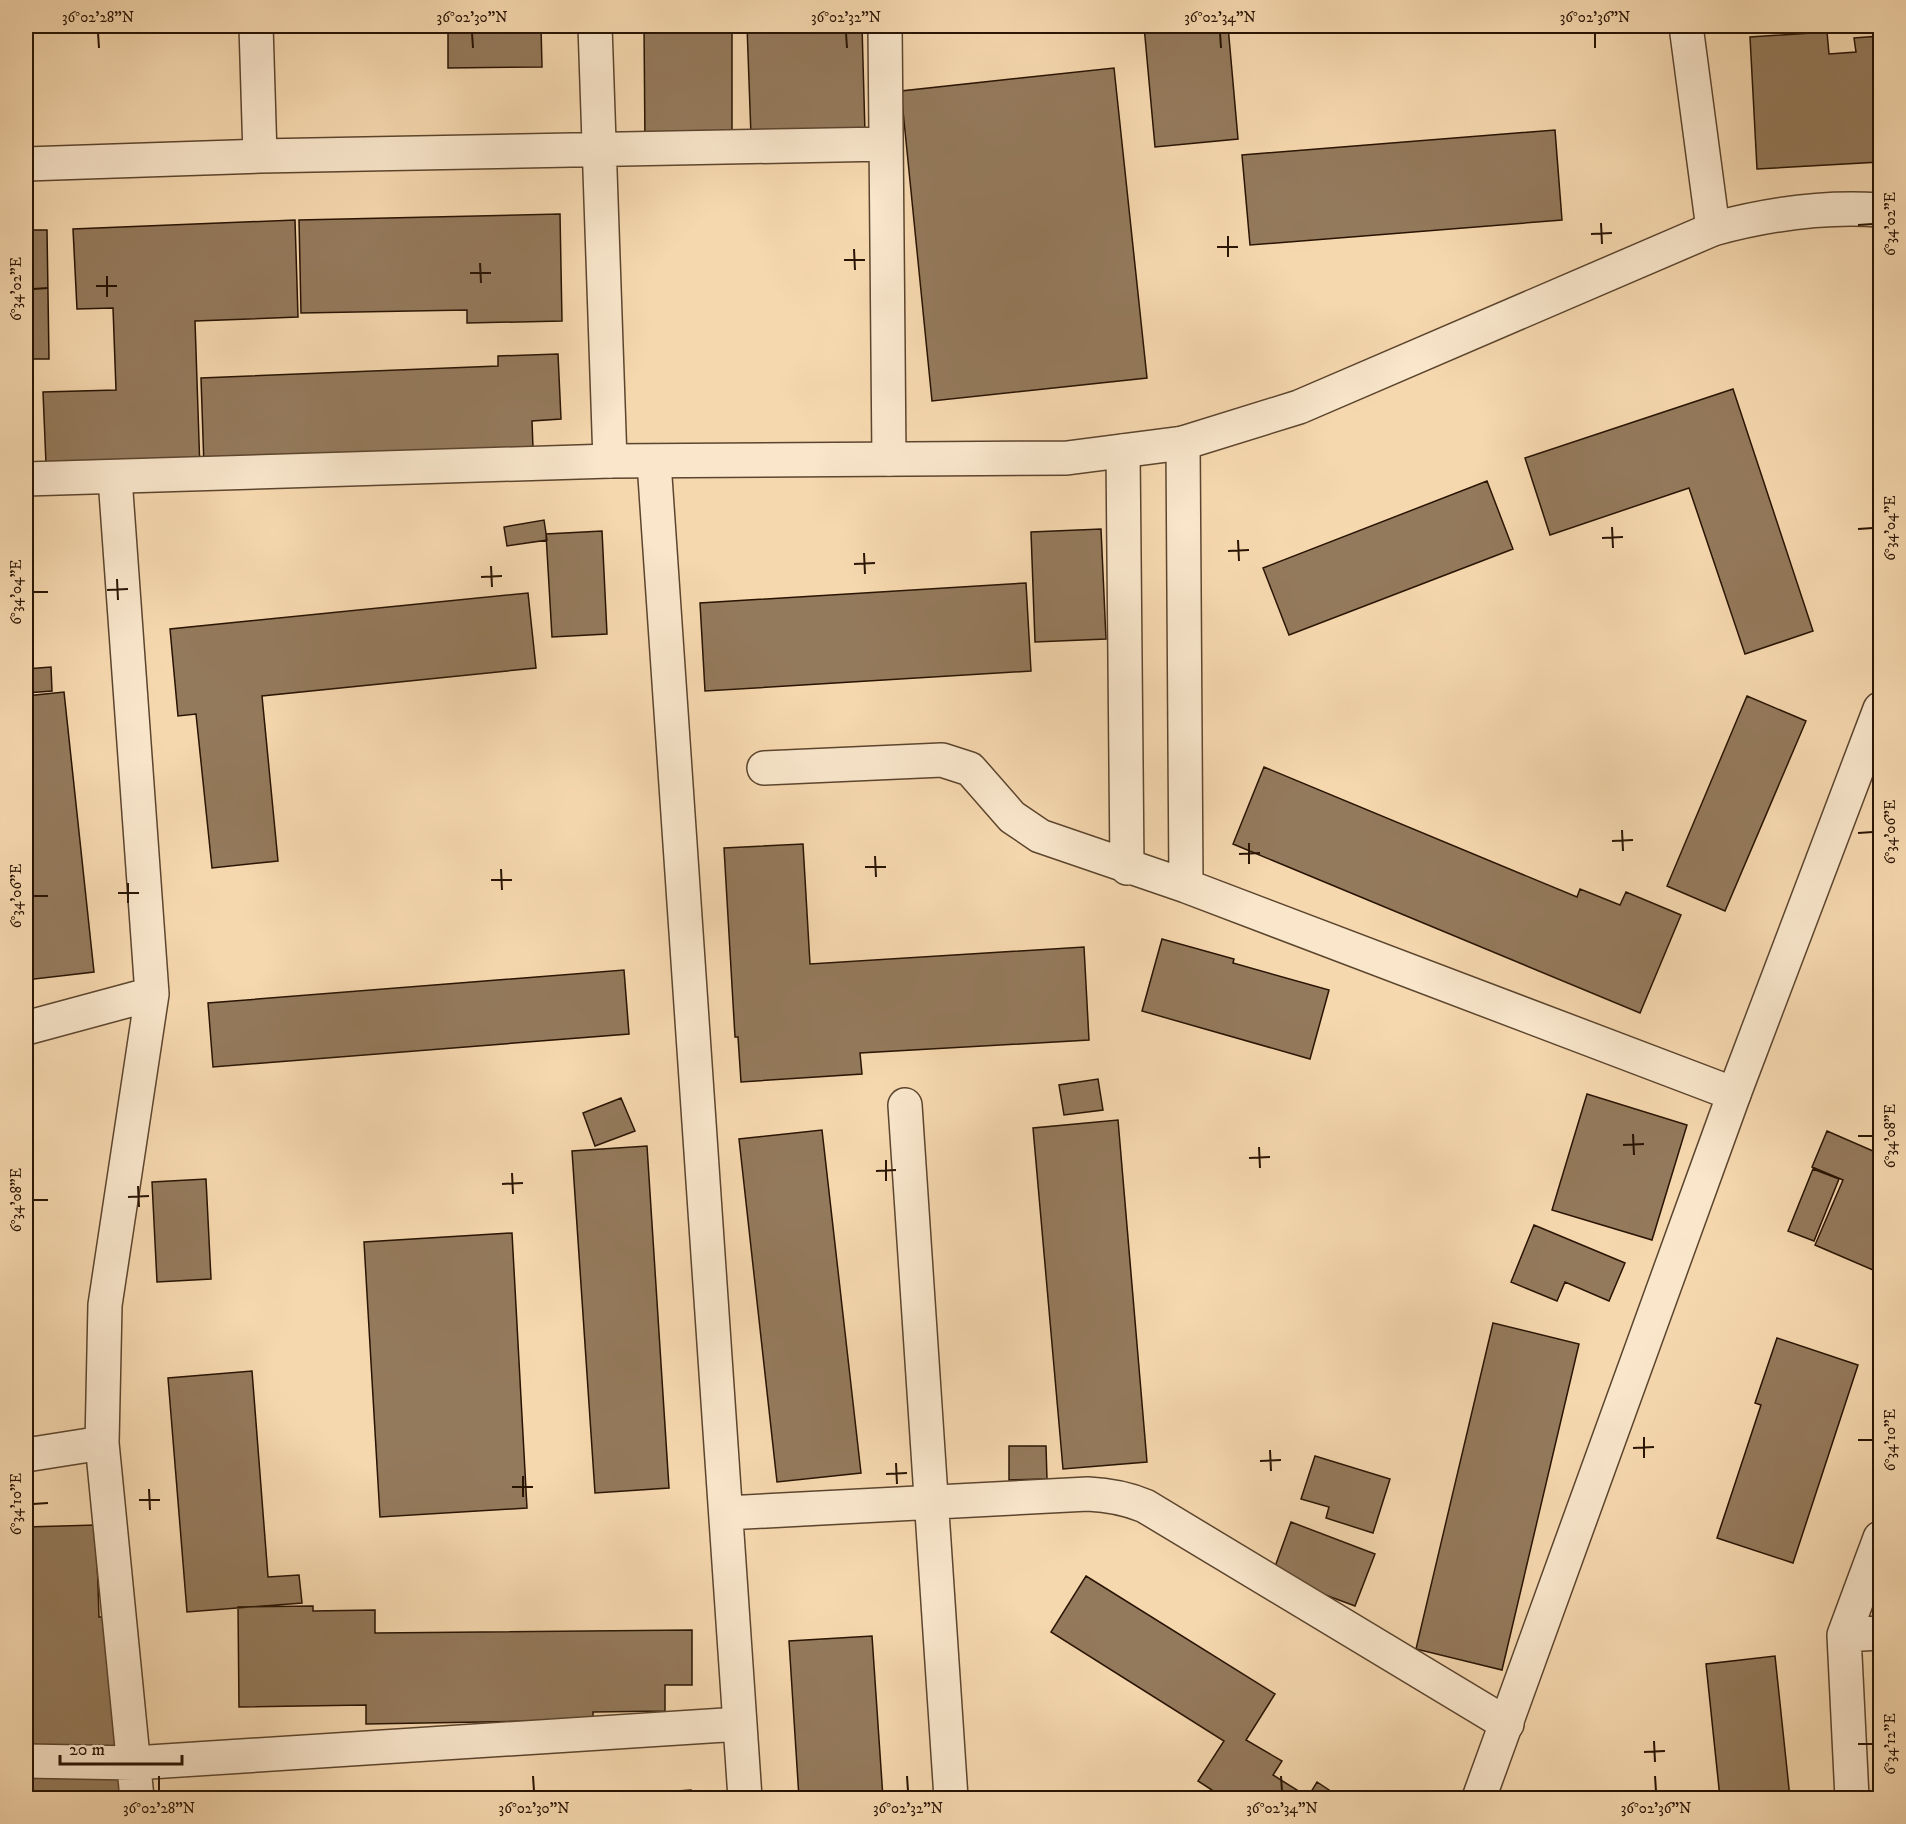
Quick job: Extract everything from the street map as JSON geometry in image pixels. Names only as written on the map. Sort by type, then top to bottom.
[{"type":"street","points":[[256,26],[260,156]]},
{"type":"street","points":[[595,26],[610,461]]},
{"type":"street","points":[[885,26],[889,459]]},
{"type":"street","points":[[1686,26],[1713,229]]},
{"type":"street","points":[[26,164],[260,156],[886,144]]},
{"type":"street","points":[[26,479],[610,461],[1067,458],[1183,443],[1299,407],[1713,229],[1756,218],[1810,210],[1881,210]]},
{"type":"street","points":[[1183,443],[1186,886]]},
{"type":"street","points":[[1123,451],[1127,868]]},
{"type":"street","points":[[654,462],[745,1798]]},
{"type":"street","points":[[115,478],[152,994],[105,1305],[102,1443],[137,1798]]},
{"type":"street","points":[[1479,1798],[1734,1094],[1881,709]]},
{"type":"street","points":[[764,768],[942,760],[957,764],[970,769],[1025,828],[1040,836],[1127,868],[1186,886],[1734,1094]]},
{"type":"street","points":[[26,1028],[152,994]]},
{"type":"street","points":[[905,1105],[951,1798]]},
{"type":"street","points":[[26,1455],[102,1443]]},
{"type":"street","points":[[726,1514],[1088,1494],[1128,1499],[1145,1506],[1507,1724]]},
{"type":"street","points":[[1852,1798],[1844,1635],[1881,1538]]},
{"type":"street","points":[[1844,1635],[1881,1633]]},
{"type":"street","points":[[26,1761],[134,1763],[740,1724]]},
{"type":"building","points":[[448,26],[541,26],[542,67],[448,68]]},
{"type":"building","points":[[644,26],[732,26],[732,145],[645,145]]},
{"type":"building","points":[[747,26],[862,26],[865,133],[751,136]]},
{"type":"building","points":[[1144,26],[1228,26],[1238,139],[1155,147]]},
{"type":"building","points":[[1724,26],[1828,26],[1828,28],[1724,29]]},
{"type":"building","points":[[1827,32],[1829,54],[1856,52],[1854,38],[1880,36],[1880,162],[1757,169],[1750,37]]},
{"type":"building","points":[[1114,68],[1147,378],[932,401],[901,91]]},
{"type":"building","points":[[1555,130],[1562,220],[1250,245],[1242,155]]},
{"type":"building","points":[[560,214],[562,321],[467,323],[467,310],[301,313],[299,220]]},
{"type":"building","points":[[295,220],[298,317],[195,321],[200,470],[46,464],[43,392],[116,390],[113,308],[77,309],[73,229]]},
{"type":"building","points":[[26,230],[47,230],[49,359],[26,359]]},
{"type":"building","points":[[558,354],[561,419],[532,421],[533,448],[204,467],[201,378],[498,366],[498,356]]},
{"type":"building","points":[[1733,389],[1813,631],[1745,654],[1689,488],[1550,535],[1525,458]]},
{"type":"building","points":[[1487,481],[1513,549],[1289,635],[1263,568]]},
{"type":"building","points":[[544,520],[547,540],[507,546],[504,527]]},
{"type":"building","points":[[1101,529],[1106,639],[1035,642],[1031,532]]},
{"type":"building","points":[[602,531],[607,634],[552,637],[546,534]]},
{"type":"building","points":[[1026,583],[1031,671],[705,691],[700,603]]},
{"type":"building","points":[[528,593],[536,668],[262,696],[278,861],[212,868],[196,714],[178,716],[170,629]]},
{"type":"building","points":[[51,667],[52,691],[26,693],[26,669]]},
{"type":"building","points":[[64,692],[94,972],[26,980],[26,696]]},
{"type":"building","points":[[1747,696],[1806,721],[1725,911],[1667,886]]},
{"type":"building","points":[[1264,767],[1577,897],[1580,889],[1620,905],[1626,892],[1681,915],[1640,1013],[1233,844]]},
{"type":"building","points":[[803,844],[810,964],[1084,947],[1089,1040],[860,1053],[862,1074],[741,1082],[738,1037],[735,1037],[724,848]]},
{"type":"building","points":[[1162,939],[1234,959],[1233,963],[1329,990],[1310,1059],[1142,1011]]},
{"type":"building","points":[[624,970],[629,1034],[213,1067],[208,1003]]},
{"type":"building","points":[[1098,1079],[1103,1110],[1064,1115],[1059,1085]]},
{"type":"building","points":[[1587,1094],[1687,1125],[1652,1240],[1552,1210]]},
{"type":"building","points":[[621,1098],[635,1131],[595,1146],[583,1113]]},
{"type":"building","points":[[1118,1120],[1147,1462],[1063,1469],[1033,1128]]},
{"type":"building","points":[[822,1130],[861,1473],[777,1482],[739,1139]]},
{"type":"building","points":[[1827,1131],[1880,1154],[1880,1273],[1815,1245],[1843,1180],[1812,1167]]},
{"type":"building","points":[[647,1146],[669,1488],[595,1493],[572,1151]]},
{"type":"building","points":[[1813,1169],[1839,1179],[1814,1241],[1788,1231]]},
{"type":"building","points":[[206,1179],[211,1279],[157,1282],[152,1182]]},
{"type":"building","points":[[1534,1225],[1625,1263],[1609,1301],[1565,1282],[1557,1301],[1511,1282]]},
{"type":"building","points":[[512,1233],[527,1508],[380,1517],[364,1242]]},
{"type":"building","points":[[1493,1323],[1579,1344],[1502,1670],[1416,1649]]},
{"type":"building","points":[[1777,1338],[1858,1365],[1793,1563],[1717,1538],[1761,1405],[1755,1403]]},
{"type":"building","points":[[252,1371],[268,1577],[299,1575],[302,1603],[187,1612],[168,1378]]},
{"type":"building","points":[[1009,1446],[1046,1446],[1047,1479],[1009,1480]]},
{"type":"building","points":[[1315,1456],[1390,1479],[1373,1533],[1326,1518],[1329,1507],[1301,1499]]},
{"type":"building","points":[[1291,1522],[1375,1554],[1355,1606],[1272,1575]]},
{"type":"building","points":[[96,1525],[99,1617],[113,1617],[120,1793],[26,1797],[26,1527]]},
{"type":"building","points":[[1086,1576],[1275,1694],[1246,1740],[1282,1761],[1273,1775],[1308,1797],[1317,1782],[1335,1794],[1332,1798],[1206,1798],[1212,1790],[1198,1781],[1224,1741],[1051,1632]]},
{"type":"building","points":[[313,1606],[313,1611],[375,1610],[375,1633],[692,1630],[692,1685],[665,1685],[665,1711],[593,1712],[593,1720],[366,1724],[366,1705],[239,1707],[238,1607]]},
{"type":"building","points":[[872,1636],[883,1798],[799,1798],[789,1641]]},
{"type":"building","points":[[1775,1656],[1790,1798],[1720,1798],[1706,1664]]},
{"type":"building","points":[[691,1790],[691,1798],[600,1798],[600,1796]]}]
